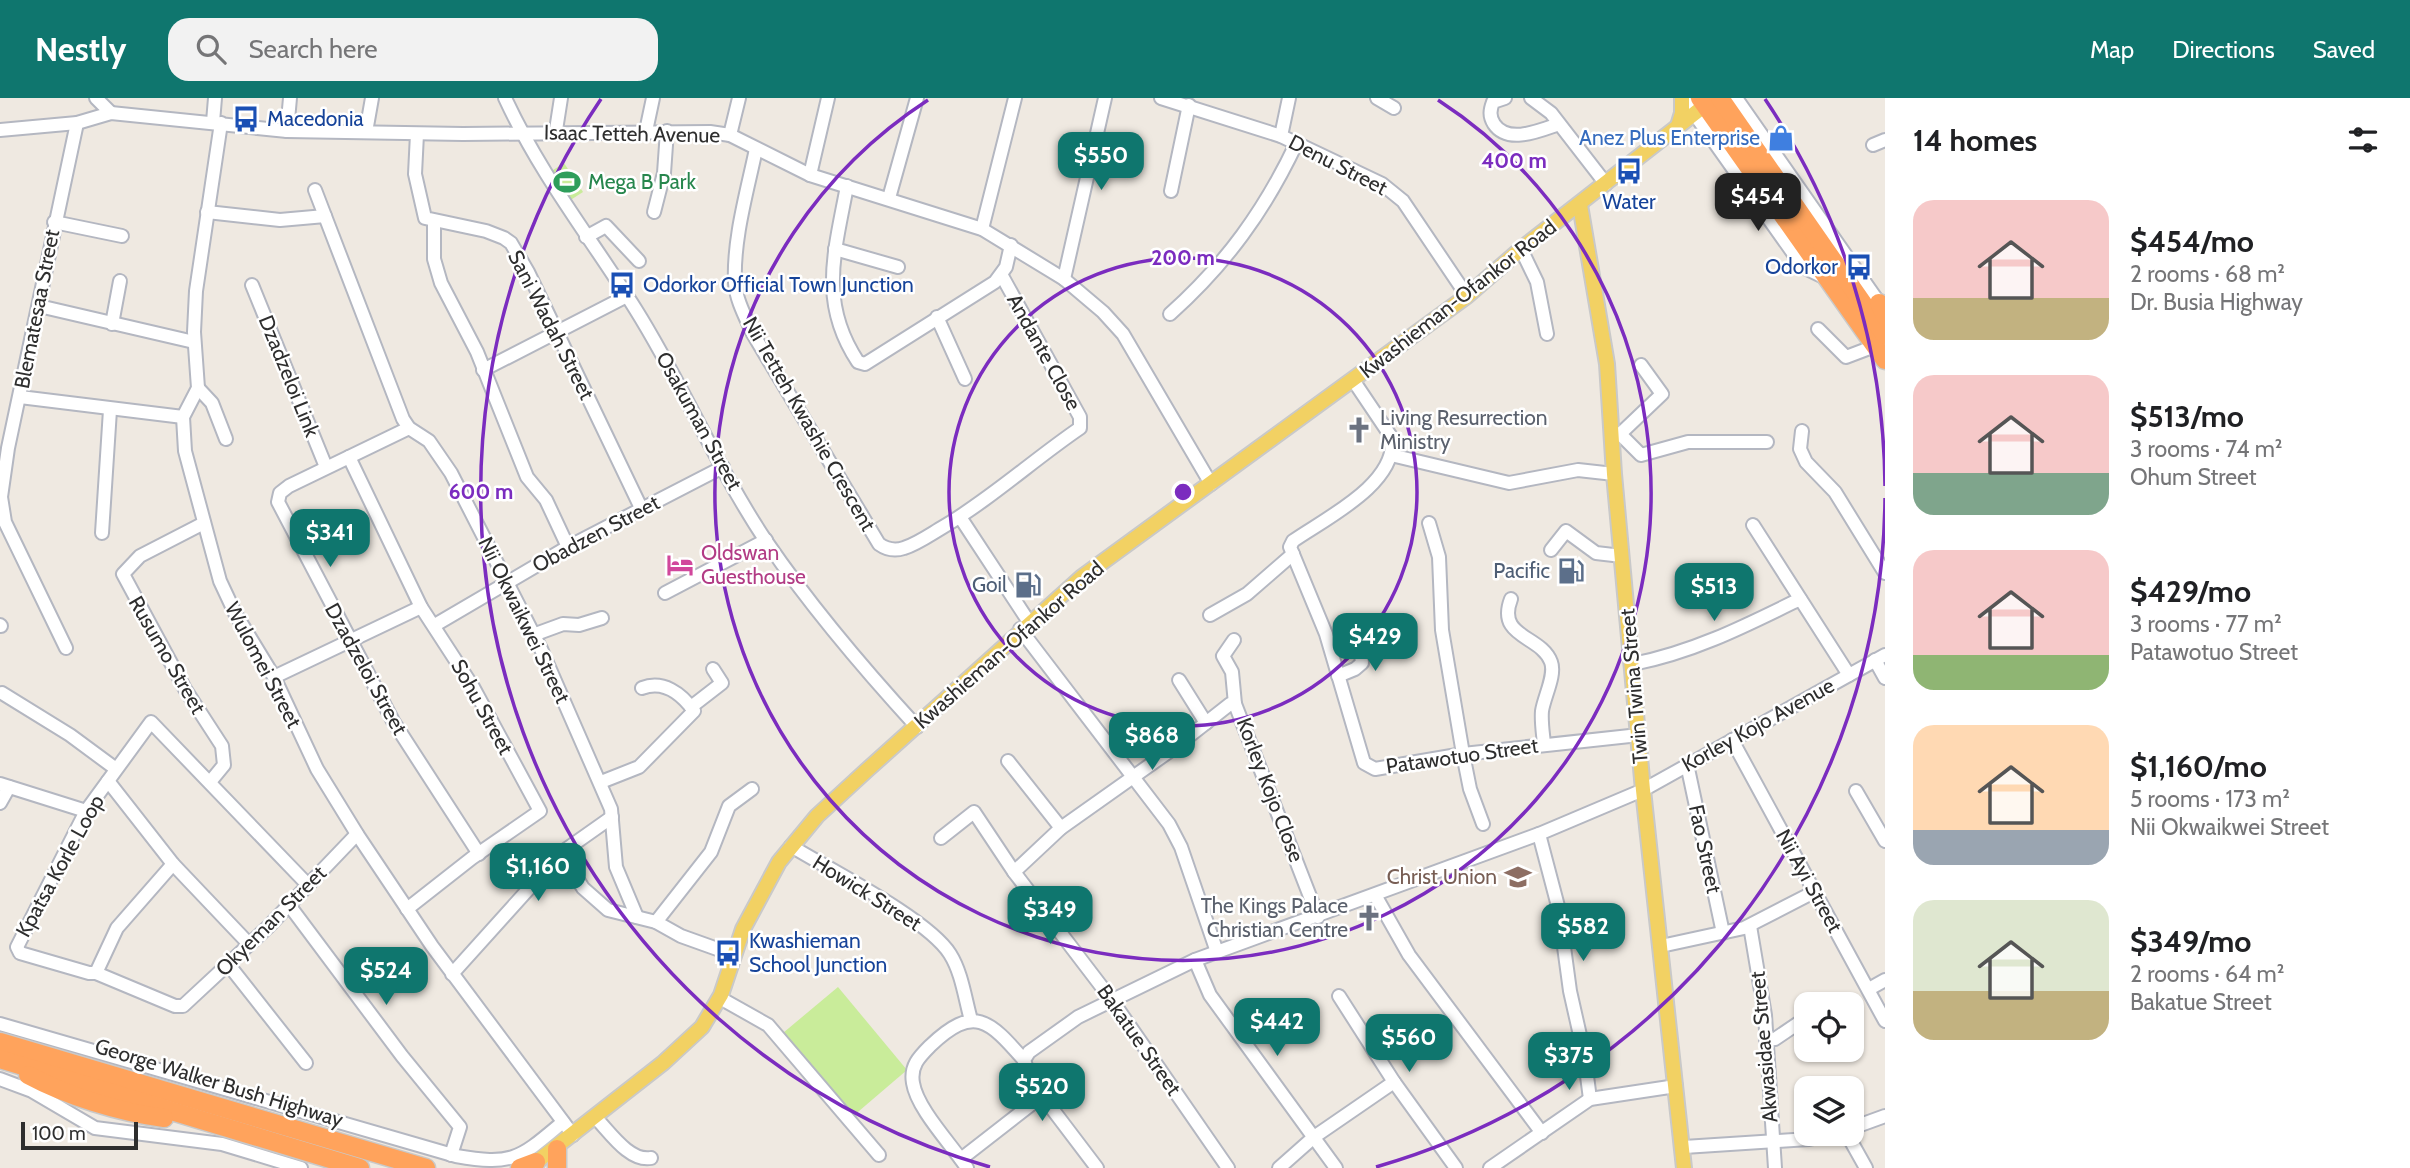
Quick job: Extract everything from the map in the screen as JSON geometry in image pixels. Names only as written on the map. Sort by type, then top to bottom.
[{"type":"highway","points":[[1706,103],[1722,119],[1780,201],[1805,217],[1882,328]]},
{"type":"highway","points":[[1706,103],[1828,279],[1882,328]]},
{"type":"highway","name":"George Walker Bush Highway","points":[[0,1042],[426,1168]]},
{"type":"highway","name":"George Walker Bush Highway","points":[[0,1059],[62,1090],[146,1116],[205,1122],[360,1168]]},
{"type":"highway","points":[[557,1168],[564,1142]]},
{"type":"main road","points":[[1677,127],[1682,113],[1682,98]]},
{"type":"main road","name":"Kwashieman-Ofankor Road","points":[[531,1166],[595,1117],[702,1027],[720,998],[758,897],[791,846],[817,816],[1025,625],[1082,577],[1467,296],[1521,249],[1706,103]]},
{"type":"main road","name":"Twin Twina Street","points":[[1580,205],[1603,334],[1616,433],[1614,474],[1643,790],[1684,1147],[1684,1168]]},
{"type":"street","points":[[96,98],[111,113]]},
{"type":"street","points":[[20,397],[183,417],[198,388],[194,342],[196,291],[217,123],[215,98]]},
{"type":"street","points":[[287,131],[290,98]]},
{"type":"street","points":[[366,132],[372,98]]},
{"type":"street","name":"Osakuman Street","points":[[505,98],[521,134],[551,186],[626,296],[674,374],[723,467],[766,540],[827,624],[917,727]]},
{"type":"street","points":[[556,131],[561,98]]},
{"type":"street","points":[[646,131],[653,98]]},
{"type":"street","points":[[730,135],[739,98]]},
{"type":"street","points":[[810,175],[828,98]]},
{"type":"street","points":[[889,198],[917,98]]},
{"type":"street","points":[[982,229],[1015,98]]},
{"type":"street","points":[[1064,279],[1105,98]]},
{"type":"street","name":"Denu Street","points":[[1161,98],[1194,104],[1297,142],[1392,191],[1467,296]]},
{"type":"street","points":[[1281,136],[1289,98]]},
{"type":"street","points":[[1377,98],[1394,108]]},
{"type":"street","points":[[1505,98],[1493,102],[1489,111],[1493,122],[1504,132],[1525,134],[1559,124]]},
{"type":"street","points":[[1531,98],[1551,113],[1606,184]]},
{"type":"street","points":[[1682,98],[1706,103]]},
{"type":"street","points":[[1736,98],[1882,328],[1846,357],[1818,329]]},
{"type":"street","points":[[1171,191],[1182,125],[1194,104]]},
{"type":"street","name":"Isaac Tetteh Avenue","points":[[0,130],[77,123],[111,113],[287,131],[521,134],[556,131],[667,131],[730,135],[810,175],[982,229],[1064,279],[1103,312],[1123,334],[1211,484]]},
{"type":"street","name":"Blematesaa Street","points":[[66,648],[7,530],[2,511],[8,448],[77,123]]},
{"type":"street","points":[[654,212],[664,173],[667,131]]},
{"type":"street","points":[[417,134],[416,188],[425,218],[433,221],[434,259],[441,284],[484,370],[527,477],[546,500],[568,547]]},
{"type":"street","points":[[1170,314],[1211,275],[1244,236],[1269,198],[1297,142]]},
{"type":"street","name":"Nii Tetteh Kwashie Crescent","points":[[756,149],[740,234],[735,285],[752,334],[879,544],[885,549],[904,548],[960,517],[999,491],[1041,455],[1080,428]]},
{"type":"street","points":[[848,186],[835,249],[831,292],[840,330],[858,362],[865,364],[1002,276],[1010,258],[1011,245]]},
{"type":"street","name":"Nii Okwaikwei Street","points":[[315,190],[409,428],[429,441],[451,473],[533,635],[601,782],[612,817],[615,867],[637,918]]},
{"type":"street","points":[[207,212],[279,220],[325,216]]},
{"type":"street","name":"Sani Wadah Street","points":[[433,221],[486,231],[511,243],[642,510]]},
{"type":"street","points":[[54,222],[122,236]]},
{"type":"street","points":[[586,237],[606,226],[639,261]]},
{"type":"street","points":[[835,249],[898,267]]},
{"type":"street","points":[[1521,249],[1536,282],[1547,334]]},
{"type":"street","name":"Andante Close","points":[[1002,276],[1080,417],[1080,428]]},
{"type":"street","points":[[112,324],[120,281]]},
{"type":"street","name":"Dzadzeloi Link","points":[[252,285],[326,467]]},
{"type":"street","points":[[484,370],[556,330],[626,296]]},
{"type":"street","points":[[39,306],[194,342]]},
{"type":"street","points":[[937,317],[965,379]]},
{"type":"street","points":[[1641,365],[1662,394],[1616,433],[1640,455],[1688,442],[1768,442]]},
{"type":"street","points":[[1210,615],[1247,594],[1293,554],[1293,541],[1374,484],[1388,465],[1392,438],[1353,380]]},
{"type":"street","points":[[198,388],[212,403],[226,439]]},
{"type":"street","points":[[102,533],[110,410]]},
{"type":"street","name":"Wulomei Street","points":[[183,417],[185,451],[226,597],[274,677],[317,769],[357,834],[452,974],[563,1122],[564,1142]]},
{"type":"street","name":"Dzadzeloi Street","points":[[409,428],[284,489],[278,502],[393,721],[479,854]]},
{"type":"street","points":[[1802,431],[1800,449],[1806,462],[1835,492],[1885,573]]},
{"type":"street","points":[[1391,455],[1509,483],[1578,470],[1614,474]]},
{"type":"street","name":"Sohu Street","points":[[349,457],[421,607],[436,625],[540,811],[407,909]]},
{"type":"street","name":"Obadzen Street","points":[[436,625],[568,547],[723,467]]},
{"type":"street","points":[[960,517],[1025,625],[1169,824],[1181,848],[1217,952]]},
{"type":"street","name":"Rusumo Street","points":[[204,523],[140,556],[123,574],[185,689],[222,746],[224,765],[209,782]]},
{"type":"street","points":[[1429,523],[1439,558],[1441,630],[1469,789],[1483,824]]},
{"type":"street","points":[[1752,525],[1849,675]]},
{"type":"street","points":[[1551,550],[1566,531],[1596,553],[1622,556]]},
{"type":"street","points":[[665,593],[766,540]]},
{"type":"street","name":"Patawotuo Street","points":[[1293,554],[1326,634],[1364,763],[1369,768],[1544,744],[1639,735]]},
{"type":"street","points":[[1511,599],[1507,609],[1508,620],[1514,630],[1551,660],[1553,669],[1542,712],[1544,744]]},
{"type":"street","points":[[1633,664],[1673,656],[1722,638],[1800,599]]},
{"type":"street","points":[[274,677],[421,607]]},
{"type":"street","points":[[533,635],[563,624],[579,625],[602,618]]},
{"type":"street","points":[[1338,676],[1362,663],[1359,639]]},
{"type":"street","name":"Korley Kojo Close","points":[[1234,640],[1223,656],[1231,671],[1235,704],[1318,917]]},
{"type":"street","points":[[1880,657],[1885,678]]},
{"type":"street","name":"Korley Kojo Avenue","points":[[1024,1060],[1028,1052],[1054,1032],[1111,999],[1195,960],[1539,834],[1643,790],[1880,657]]},
{"type":"street","points":[[691,707],[722,683],[713,669]]},
{"type":"street","points":[[1179,680],[1206,723]]},
{"type":"street","points":[[601,782],[639,767],[692,714],[691,707],[657,683],[642,688]]},
{"type":"street","points":[[2,694],[70,735],[116,769]]},
{"type":"street","name":"Korley Kojo Close","points":[[1014,872],[1060,828],[1235,704]]},
{"type":"street","name":"Kpatsa Korle Loop","points":[[183,1006],[175,1006],[96,973],[89,974],[20,953],[17,947],[86,810],[149,723],[153,722],[308,885]]},
{"type":"street","name":"Nii Ayi Street","points":[[1732,740],[1885,1021]]},
{"type":"street","points":[[1008,761],[1060,828]]},
{"type":"street","name":"Fao Street","points":[[1687,764],[1723,933]]},
{"type":"street","points":[[108,782],[173,864],[249,944]]},
{"type":"street","points":[[0,803],[4,786],[86,810]]},
{"type":"street","points":[[656,922],[711,852],[729,806],[752,789]]},
{"type":"street","points":[[1856,791],[1885,841]]},
{"type":"street","name":"Bakatue Street","points":[[941,838],[974,812],[1014,872],[1111,999],[1228,1168]]},
{"type":"street","points":[[452,974],[561,853],[612,817]]},
{"type":"street","name":"Okyeman Street","points":[[183,1006],[289,905],[357,834]]},
{"type":"street","points":[[1539,834],[1559,910],[1570,991],[1582,1042],[1590,1099]]},
{"type":"street","name":"Howick Street","points":[[791,846],[918,922],[943,943],[956,965],[971,1020]]},
{"type":"street","points":[[561,853],[583,888],[597,903],[619,915],[656,922],[681,936],[734,955]]},
{"type":"street","points":[[96,973],[117,928],[173,864]]},
{"type":"street","points":[[1661,946],[1750,926],[1814,892]]},
{"type":"street","points":[[1375,895],[1409,955],[1542,1133]]},
{"type":"street","points":[[289,905],[402,1056],[460,1127],[451,1155]]},
{"type":"street","name":"Akwasidae Street","points":[[1750,926],[1766,1040],[1775,1168]]},
{"type":"street","points":[[1195,960],[1210,995],[1336,1168]]},
{"type":"street","points":[[228,964],[306,1063]]},
{"type":"street","points":[[1869,989],[1885,980]]},
{"type":"street","points":[[1339,996],[1394,1082],[1456,1168]]},
{"type":"street","points":[[720,998],[768,1025],[878,1155]]},
{"type":"street","points":[[1042,1096],[964,1164],[915,1094],[912,1071],[921,1055],[946,1031],[960,1022],[971,1020],[999,1032],[1024,1060],[1026,1070],[1042,1096],[1097,1168]]},
{"type":"street","points":[[0,1024],[451,1155],[489,1162],[520,1156],[563,1122]]},
{"type":"street","points":[[1766,1040],[1775,1039],[1794,1026]]},
{"type":"street","points":[[0,1079],[32,1091],[95,1128],[222,1144],[301,1168]]},
{"type":"street","points":[[1279,1168],[1314,1138],[1394,1082]]},
{"type":"street","points":[[1490,1168],[1590,1099],[1676,1086]]},
{"type":"street","points":[[1864,1124],[1885,1116]]},
{"type":"street","points":[[595,1117],[632,1154],[644,1159],[651,1158]]},
{"type":"street","points":[[1684,1147],[1794,1139]]},
{"type":"street","points":[[1854,1146],[1866,1168]]},
{"type":"green space","name":"Mega B Park","points":[[564,163],[583,192],[569,201],[550,172]]},
{"type":"green space","points":[[838,987],[907,1070],[852,1117],[783,1033]]},
{"type":"place","name":"Macedonia","points":[[246,119]]},
{"type":"place","name":"Anez Plus Enterprise","points":[[1781,138]]},
{"type":"place","name":"Water","points":[[1629,171]]},
{"type":"place","name":"Mega B Park","points":[[567,182]]},
{"type":"place","name":"Odorkor","points":[[1859,267]]},
{"type":"place","name":"Odorkor Official Town Junction","points":[[622,285]]},
{"type":"place","name":"Living Resurrection Ministry","points":[[1359,430]]},
{"type":"place","name":"Oldswan Guesthouse","points":[[680,565]]},
{"type":"place","name":"Pacific","points":[[1571,571]]},
{"type":"place","name":"Goil","points":[[1028,585]]},
{"type":"place","name":"Christ Union","points":[[1518,877]]},
{"type":"place","name":"The Kings Palace Christian Centre","points":[[1369,918]]},
{"type":"place","name":"Kwashieman School Junction","points":[[728,953]]}]
